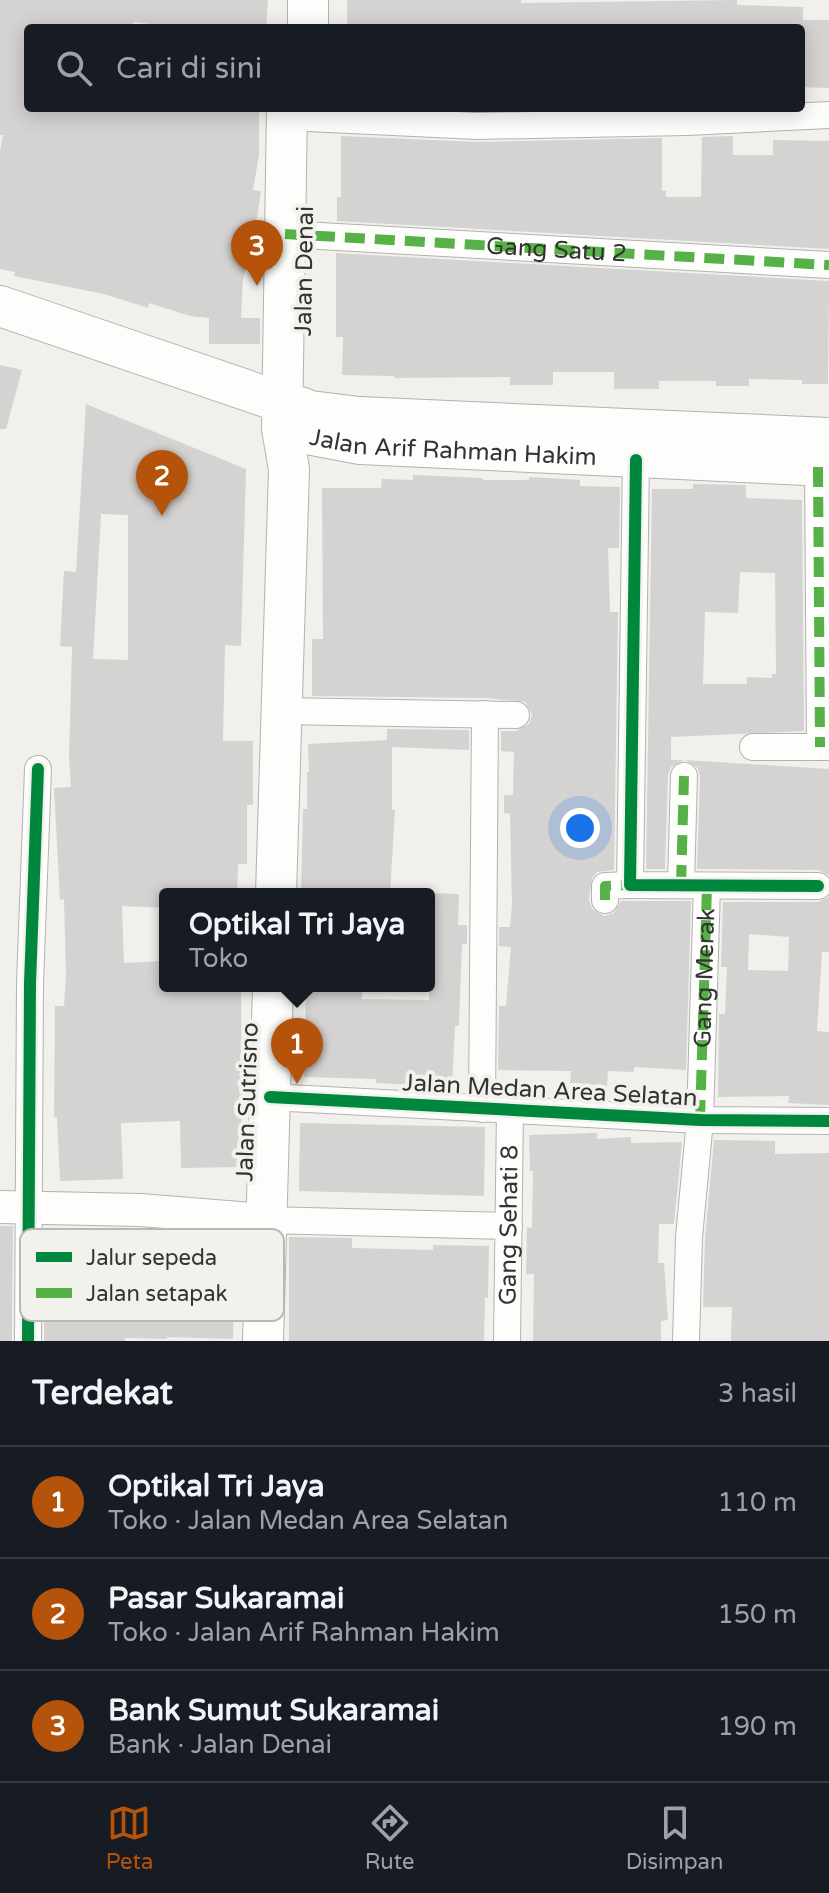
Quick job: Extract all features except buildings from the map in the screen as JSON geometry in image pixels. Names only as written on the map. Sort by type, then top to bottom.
[{"type":"main road","points":[[289,0],[289,24]]},
{"type":"main road","points":[[308,0],[308,24]]},
{"type":"main road","name":"Jalan Denai","points":[[292,429],[297,113]]},
{"type":"main road","name":"Jalan Arif Rahman Hakim","points":[[0,306],[292,429],[359,415],[825,457]]},
{"type":"main road","name":"Jalan Arif Rahman Hakim","points":[[0,331],[292,429],[360,446],[636,460],[825,457]]},
{"type":"main road","points":[[276,888],[292,429]]},
{"type":"main road","name":"Jalan Sutrisno","points":[[265,1229],[273,992]]},
{"type":"main road","name":"Jalan Sutrisno","points":[[263,1321],[263,1341]]},
{"type":"street","points":[[297,113],[477,126],[687,122],[829,115]]},
{"type":"street","name":"Gang Satu 2","points":[[295,234],[829,265]]},
{"type":"street","points":[[753,747],[824,747],[825,457]]},
{"type":"street","points":[[630,885],[636,460]]},
{"type":"street","points":[[281,711],[516,715]]},
{"type":"street","points":[[482,1109],[485,714]]},
{"type":"street","points":[[20,1259],[15,1208],[30,969],[38,769]]},
{"type":"street","points":[[681,885],[684,776]]},
{"type":"street","points":[[605,900],[605,886],[818,886]]},
{"type":"street","name":"Gang Merak","points":[[686,1341],[689,1237],[700,1120],[707,886]]},
{"type":"street","name":"Jalan Medan Area Selatan","points":[[270,1097],[700,1120],[829,1121]]},
{"type":"street","name":"Gang Sehati 8","points":[[507,1341],[510,1110]]},
{"type":"street","points":[[15,1208],[140,1210],[265,1220],[509,1226]]},
{"type":"street","points":[[26,1321],[28,1341]]},
{"type":"marked path","points":[[285,234],[829,265]]},
{"type":"marked path","points":[[818,467],[820,747]]},
{"type":"marked path","points":[[681,885],[684,776]]},
{"type":"marked path","points":[[605,900],[605,886],[630,885]]},
{"type":"marked path","points":[[700,1120],[707,886]]},
{"type":"cycle path","points":[[636,460],[630,885],[818,886]]},
{"type":"cycle path","points":[[29,1229],[30,983],[38,769]]},
{"type":"cycle path","points":[[270,1097],[700,1120],[829,1121]]},
{"type":"cycle path","points":[[28,1321],[28,1341]]},
{"type":"place","name":"Bank Sumut Sukaramai","points":[[257,286]]},
{"type":"place","name":"Pasar Sukaramai","points":[[162,516]]},
{"type":"place","name":"Optikal Tri Jaya","points":[[297,1084]]}]
